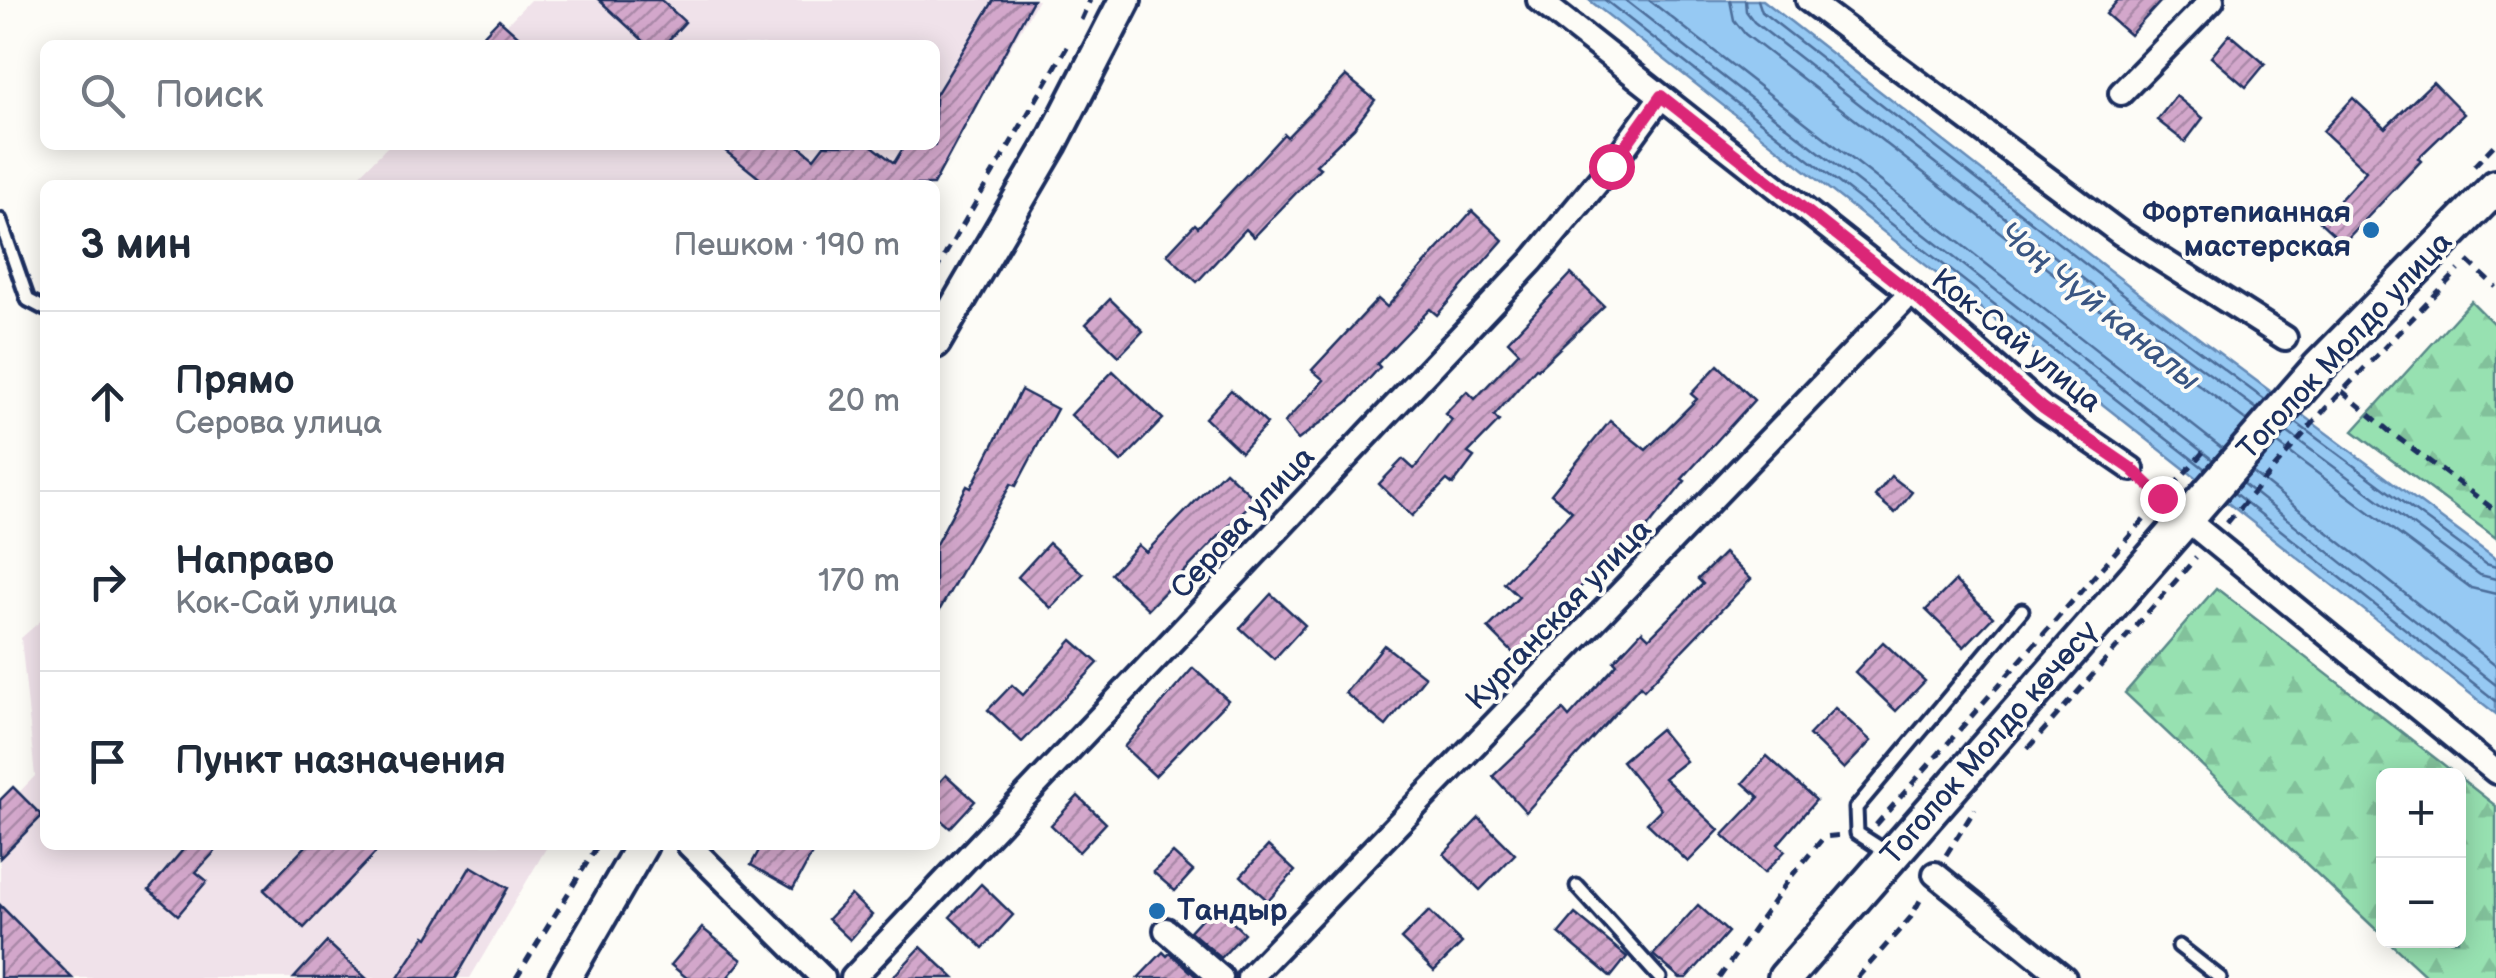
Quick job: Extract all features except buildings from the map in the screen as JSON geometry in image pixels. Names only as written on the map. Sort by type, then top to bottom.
[{"type":"main road","name":"Тоголок Молдо улица","points":[[2204,524],[2310,377],[2496,187]]},
{"type":"main road","name":"Тоголок Молдо көчөсү","points":[[1785,978],[1892,855],[2204,524]]},
{"type":"street","points":[[940,333],[1050,144],[1124,0]]},
{"type":"street","name":"Кок-Сай улица","points":[[1539,0],[1911,293],[2043,408],[2132,469]]},
{"type":"street","points":[[1808,0],[2120,233],[2285,338]]},
{"type":"street","points":[[2121,92],[2212,0]]},
{"type":"street","name":"Серова улица","points":[[853,978],[1532,262],[1611,166],[1661,96]]},
{"type":"street","name":"Курганская улица","points":[[1255,976],[1911,293]]},
{"type":"street","points":[[2204,524],[2496,772]]},
{"type":"street","points":[[564,978],[639,850]]},
{"type":"street","points":[[695,850],[824,978]]},
{"type":"street","points":[[1935,874],[2064,978]]},
{"type":"street","points":[[1166,930],[1221,978]]},
{"type":"lane","points":[[0,220],[28,300],[40,306]]},
{"type":"lane","points":[[1892,855],[1858,832],[1856,808],[2022,610]]},
{"type":"lane","points":[[1578,886],[1660,978]]},
{"type":"lane","points":[[2179,946],[2220,978]]},
{"type":"path","points":[[1078,25],[1090,0]]},
{"type":"path","points":[[940,263],[1072,38]]},
{"type":"path","points":[[2022,754],[2204,524],[2326,408],[2477,251]]},
{"type":"path","points":[[2468,261],[2496,287]]},
{"type":"path","points":[[2342,391],[2496,511]]},
{"type":"path","points":[[2132,469],[2204,524]]},
{"type":"path","points":[[1858,978],[1911,917],[1984,798]]},
{"type":"path","points":[[516,978],[595,850]]},
{"type":"shaded area","points":[[530,0],[1038,0],[933,180],[355,180],[384,150],[940,150],[940,40],[492,40]]},
{"type":"shaded area","points":[[40,621],[40,850],[545,850],[470,978],[0,978],[0,812],[35,776],[21,638]]},
{"type":"green space","points":[[2471,301],[2496,326],[2496,538],[2353,431]]},
{"type":"green space","points":[[2216,588],[2448,768],[2376,768],[2376,929],[2125,693]]},
{"type":"green space","points":[[2466,782],[2496,806],[2496,978],[2428,978],[2396,948],[2466,948]]},
{"type":"water","name":"Чоң Чүй каналы","points":[[1589,0],[1763,0],[2145,298],[2493,557],[2496,714]]},
{"type":"place","name":"Фортепианная мастерская","points":[[2371,230]]},
{"type":"place","name":"Тандыр","points":[[1157,911]]},
{"type":"route","points":[[1611,166],[1661,96],[1911,293],[2043,408],[2132,469],[2162,498]]}]
